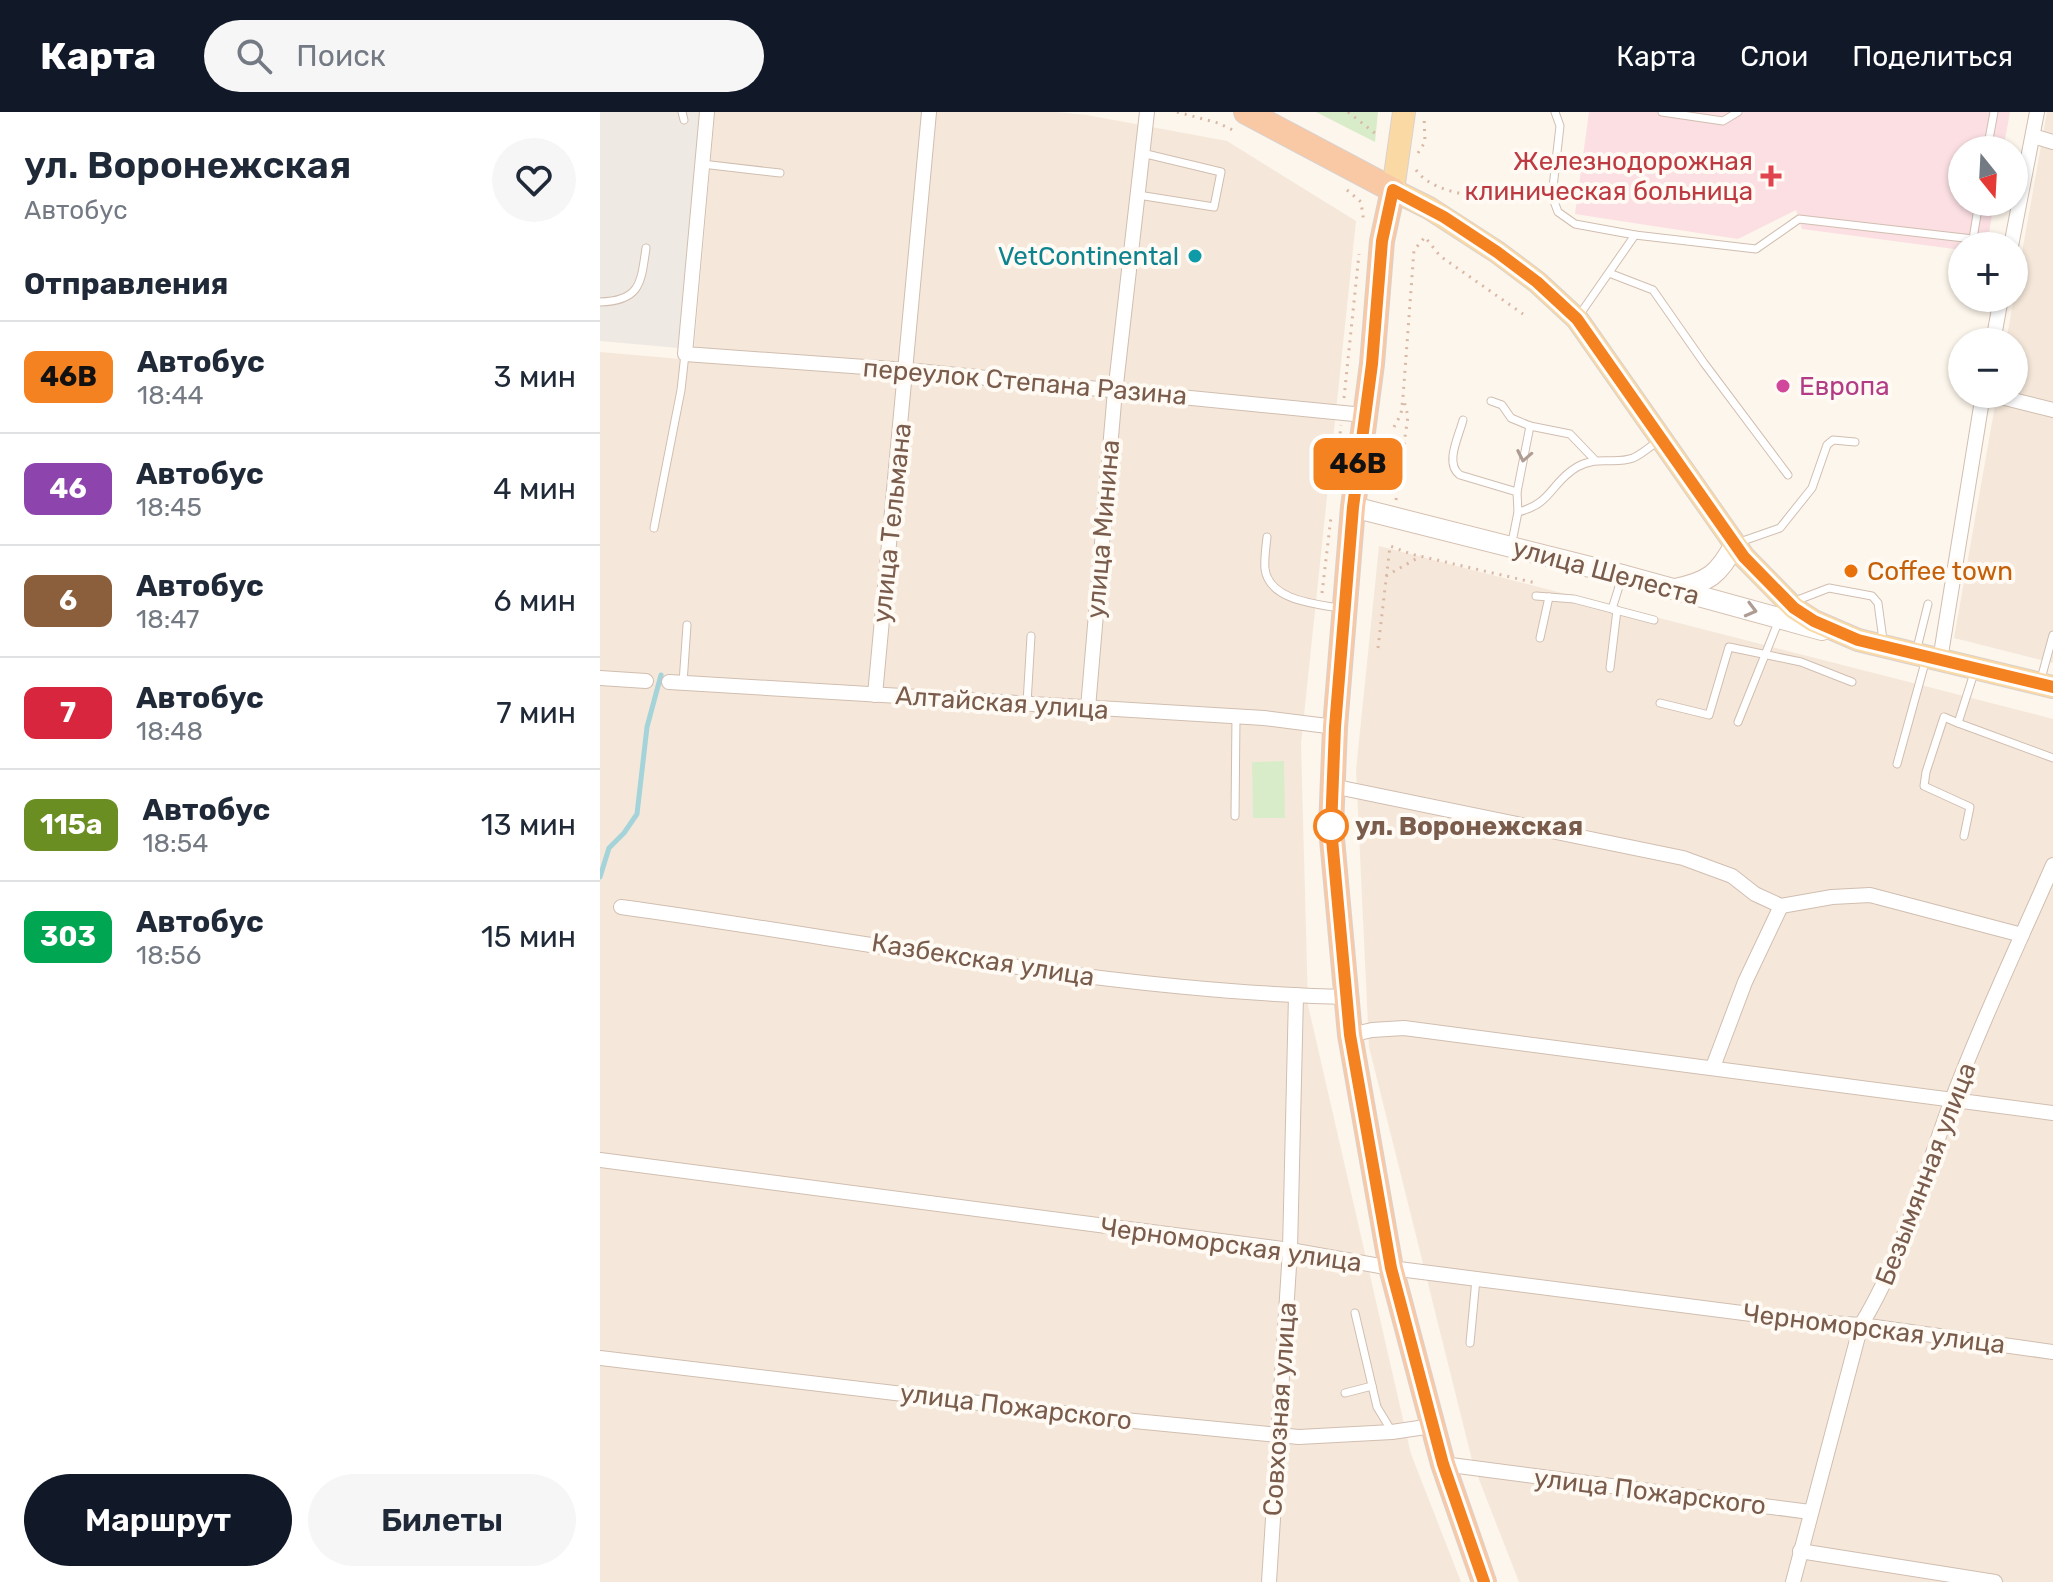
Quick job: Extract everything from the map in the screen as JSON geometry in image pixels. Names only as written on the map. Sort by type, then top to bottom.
[{"type":"highway","points":[[1245,124],[1393,190],[1382,241],[1372,364],[1353,507],[1335,727],[1331,828],[1350,1035],[1391,1268],[1443,1464],[1484,1582]]},
{"type":"main road","points":[[1393,190],[1404,112]]},
{"type":"main road","name":"улица Шелеста","points":[[1393,190],[1444,217],[1497,252],[1537,282],[1577,319],[1785,611]]},
{"type":"main road","name":"улица Шелеста","points":[[1353,507],[1675,589],[1785,611],[1858,640],[2046,686]]},
{"type":"main road","points":[[1675,589],[1711,578],[1735,544]]},
{"type":"street","points":[[685,354],[707,112]]},
{"type":"street","name":"улица Тельмана","points":[[875,695],[929,112]]},
{"type":"street","name":"улица Минина","points":[[1088,708],[1117,390],[1147,112]]},
{"type":"street","points":[[2014,232],[2037,112]]},
{"type":"street","points":[[2033,136],[2053,142]]},
{"type":"street","name":"переулок Степана Разина","points":[[685,354],[907,370],[1364,415]]},
{"type":"street","points":[[2028,404],[2053,410]]},
{"type":"street","points":[[1927,657],[1983,408]]},
{"type":"street","points":[[600,678],[646,681]]},
{"type":"street","name":"Алтайская улица","points":[[676,683],[1236,717],[1335,727]]},
{"type":"street","points":[[1332,786],[1683,858],[1732,876],[1755,894],[1781,906],[1842,896],[1870,895],[2022,935]]},
{"type":"street","name":"Безымянная улица","points":[[1793,1582],[1861,1325],[1879,1296],[1902,1243],[1952,1099],[2053,865]]},
{"type":"street","points":[[1713,1067],[1745,982],[1781,906]]},
{"type":"street","name":"Казбекская улица","points":[[621,907],[1125,981],[1347,997]]},
{"type":"street","name":"Совхозная улица","points":[[1269,1582],[1290,1250],[1296,995]]},
{"type":"street","points":[[1350,1035],[1404,1028],[2053,1113]]},
{"type":"street","name":"Черноморская улица","points":[[600,1160],[1290,1250],[1391,1268],[1813,1322],[1861,1325],[2053,1352]]},
{"type":"street","name":"улица Пожарского","points":[[600,1358],[1114,1419],[1278,1435],[1335,1436],[1432,1426]]},
{"type":"street","name":"улица Пожарского","points":[[1443,1464],[1810,1512]]},
{"type":"street","points":[[1800,1551],[1995,1582]]},
{"type":"lane","points":[[1555,112],[1560,126],[1552,196],[1558,212],[1575,224],[1635,235],[1756,249],[1799,219],[1973,239],[1977,216]]},
{"type":"lane","points":[[1662,112],[1723,121],[1738,112]]},
{"type":"lane","points":[[1990,136],[1994,112]]},
{"type":"lane","points":[[1138,195],[1214,207],[1221,172],[1142,153]]},
{"type":"lane","points":[[702,164],[780,173]]},
{"type":"lane","points":[[1577,319],[1635,235]]},
{"type":"lane","points":[[600,302],[621,299],[637,289],[646,248]]},
{"type":"lane","points":[[1609,273],[1653,290],[1788,475]]},
{"type":"lane","points":[[654,528],[685,354]]},
{"type":"lane","points":[[1491,401],[1502,405],[1511,418],[1530,426],[1570,434],[1594,459]]},
{"type":"lane","points":[[1463,420],[1452,463],[1454,471],[1517,492]]},
{"type":"lane","points":[[1511,547],[1518,512],[1517,492],[1530,426]]},
{"type":"lane","points":[[1518,512],[1537,506],[1565,476],[1594,459],[1631,459],[1662,438]]},
{"type":"lane","points":[[1735,544],[1780,528],[1812,488],[1827,445],[1833,440],[1855,442]]},
{"type":"lane","points":[[1267,537],[1267,576],[1285,595],[1299,601],[1345,609]]},
{"type":"lane","points":[[1610,668],[1614,610],[1622,575]]},
{"type":"lane","points":[[1738,722],[1785,611],[1829,588],[1872,596],[1878,603],[1884,646]]},
{"type":"lane","points":[[1536,596],[1574,599],[1654,620]]},
{"type":"lane","points":[[1540,638],[1549,597]]},
{"type":"lane","points":[[1897,764],[1927,657],[1928,604]]},
{"type":"lane","points":[[676,683],[687,625]]},
{"type":"lane","points":[[2046,686],[2053,635]]},
{"type":"lane","points":[[1027,705],[1031,636]]},
{"type":"lane","points":[[1660,703],[1709,715],[1729,647],[1801,662],[1852,682]]},
{"type":"lane","points":[[1958,723],[1976,669]]},
{"type":"lane","points":[[1235,816],[1236,717]]},
{"type":"lane","points":[[1964,836],[1970,807],[1924,786],[1944,717],[2053,758]]},
{"type":"lane","points":[[1470,1343],[1476,1279]]},
{"type":"lane","points":[[1355,1313],[1380,1415],[1392,1432]]},
{"type":"lane","points":[[1345,1393],[1372,1386]]},
{"type":"path","points":[[1177,112],[1218,123],[1245,124]]},
{"type":"path","points":[[1348,112],[1376,134]]},
{"type":"path","points":[[1424,112],[1425,142],[1413,159],[1416,171],[1432,185],[1492,200]]},
{"type":"path","points":[[1347,190],[1361,202],[1363,232]]},
{"type":"path","points":[[1394,517],[1408,416],[1402,383],[1414,250],[1425,237],[1440,256],[1523,314]]},
{"type":"path","points":[[1394,427],[1401,414],[1403,397]]},
{"type":"path","points":[[1378,648],[1390,546],[1540,584]]},
{"type":"path","points":[[1386,576],[1421,556]]},
{"type":"shaded area","points":[[600,112],[700,112],[678,348],[600,341]]},
{"type":"shaded area","points":[[715,112],[1057,112],[1087,115],[1227,141],[1356,221],[1301,744],[1308,1005],[1411,1454],[1461,1582],[600,1582],[600,352],[693,360]]},
{"type":"shaded area","name":"Железнодорожная клиническая больница","points":[[1589,112],[2010,112],[2006,136],[1948,136],[1948,216],[1992,216],[1989,232],[1948,232],[1948,248],[1802,229],[1796,210],[1738,239],[1575,214]]},
{"type":"shaded area","points":[[2047,112],[2053,112],[2053,663],[1954,638],[1995,408],[2028,408],[2028,328],[2008,328],[2011,312],[2028,312],[2026,232]]},
{"type":"shaded area","points":[[1379,546],[2053,719],[2053,1582],[1519,1582],[1473,1464],[1369,1047],[1356,770]]},
{"type":"green space","points":[[1316,112],[1378,112],[1375,142]]},
{"type":"green space","points":[[1284,761],[1285,818],[1253,818],[1252,762]]},
{"type":"waterway","points":[[600,877],[609,848],[637,814],[647,727],[661,675]]},
{"type":"bus line","name":"46В","points":[[1484,1582],[1443,1464],[1391,1268],[1350,1035],[1331,828],[1335,727],[1353,507],[1372,364],[1382,241],[1393,190],[1429,208],[1497,252],[1537,282],[1577,319],[1744,557],[1794,608],[1814,621],[1858,640],[2053,687]]},
{"type":"place","name":"Железнодорожная клиническая больница","points":[[1771,176]]},
{"type":"place","name":"VetContinental","points":[[1195,256]]},
{"type":"place","name":"Европа","points":[[1783,386]]},
{"type":"place","name":"Coffee town","points":[[1851,571]]},
{"type":"place","name":"ул. Воронежская","points":[[1331,826]]}]
